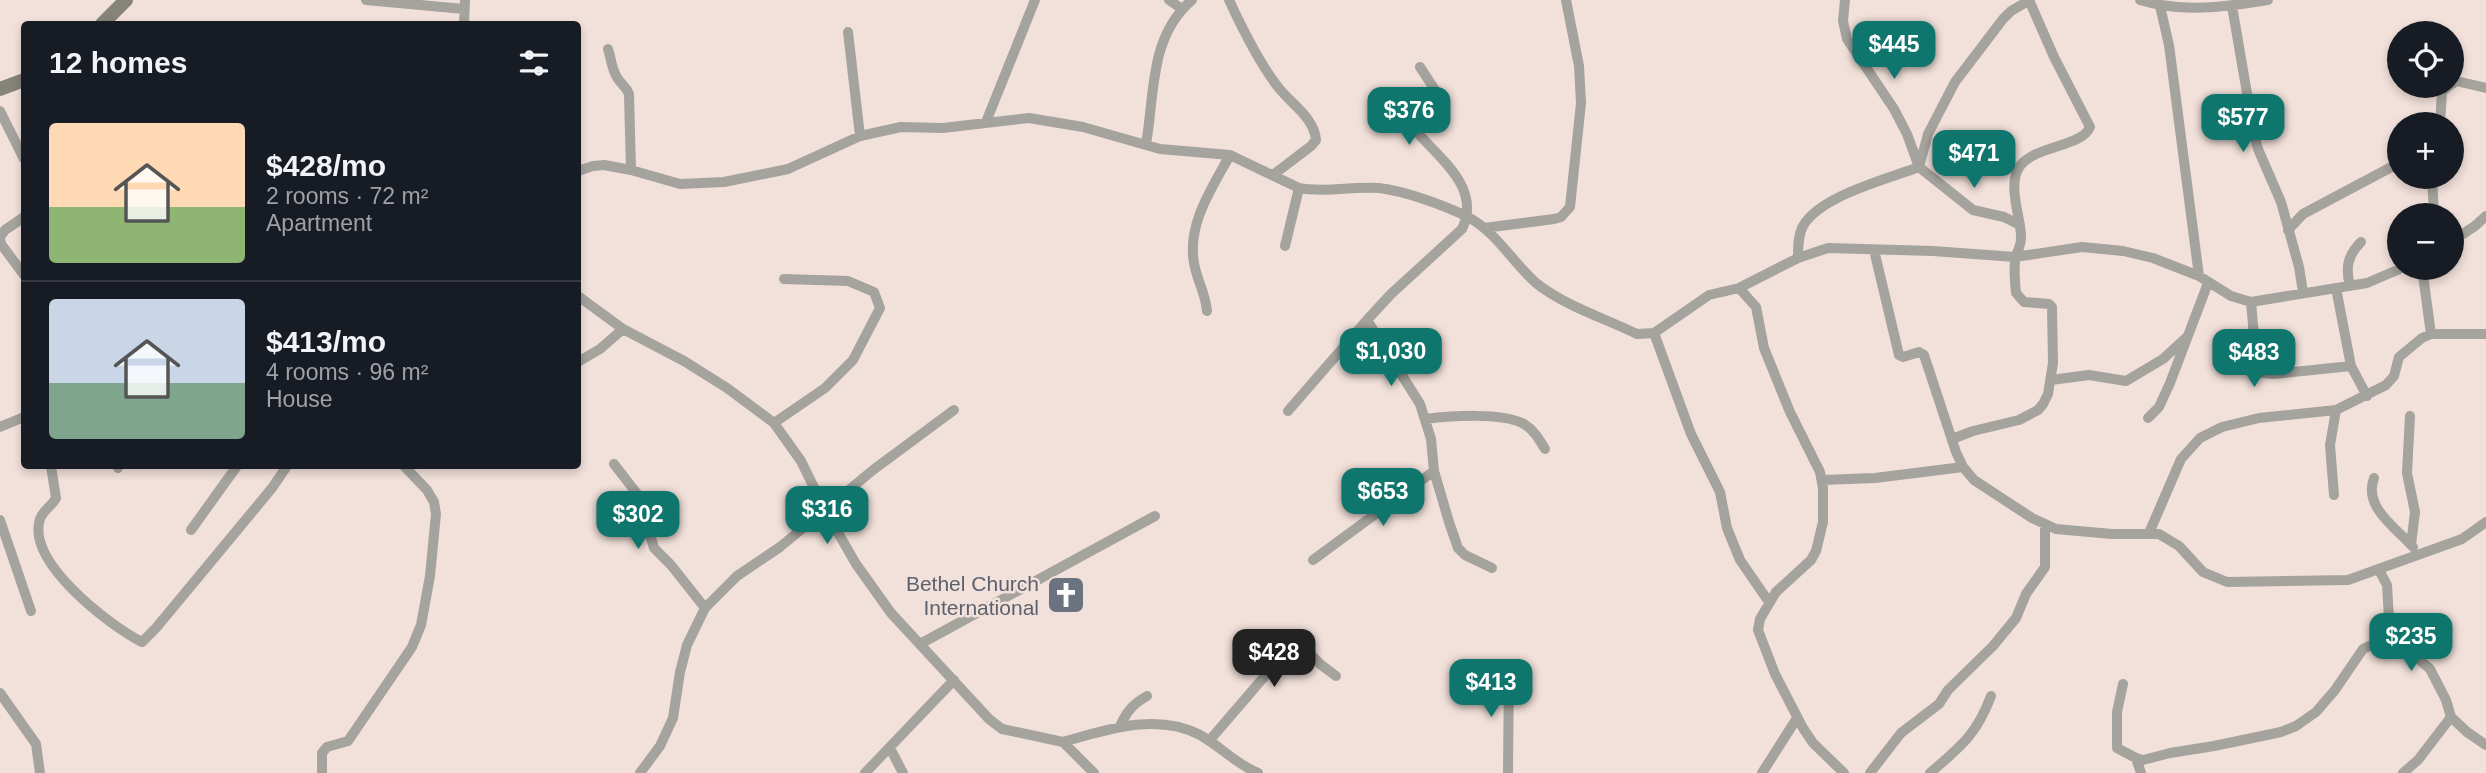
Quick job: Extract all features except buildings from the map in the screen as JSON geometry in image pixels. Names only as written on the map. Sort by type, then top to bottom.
[{"type":"street","points":[[105,21],[126,0]]},
{"type":"street","points":[[366,0],[465,5]]},
{"type":"street","points":[[986,122],[1035,0]]},
{"type":"street","points":[[1169,0],[1182,9]]},
{"type":"street","points":[[1146,144],[1156,60],[1169,25],[1192,0]]},
{"type":"street","points":[[1229,0],[1272,78],[1305,117],[1315,134],[1316,140],[1311,145],[1273,174]]},
{"type":"street","points":[[1484,228],[1555,219],[1561,217],[1570,206],[1581,103],[1579,66],[1566,0]]},
{"type":"street","points":[[1845,0],[1843,21],[1847,40],[1894,109],[1919,167],[1973,210],[2004,217],[2020,225]]},
{"type":"street","points":[[1919,167],[1928,134],[1955,82],[2003,19],[2030,0],[2054,57],[2090,127],[2083,136],[2043,150],[2021,166],[2015,178],[2021,248],[2015,257],[2018,297],[2024,302],[2049,304],[2053,309],[2051,380],[2043,404],[2031,414],[1952,439]]},
{"type":"street","points":[[2140,0],[2160,6],[2232,6],[2268,0]]},
{"type":"street","points":[[2148,418],[2162,401],[2195,322],[2204,279],[2169,45],[2160,6]]},
{"type":"street","points":[[2232,6],[2254,134],[2258,149],[2275,184],[2299,267],[2303,292]]},
{"type":"street","points":[[848,32],[860,136]]},
{"type":"street","points":[[608,49],[615,73],[629,94],[631,170]]},
{"type":"street","points":[[1288,411],[1391,294],[1462,229],[1467,217],[1469,206],[1466,193],[1413,124],[1417,113],[1435,90],[1420,67]]},
{"type":"street","points":[[0,89],[21,81]]},
{"type":"street","points":[[2464,83],[2486,88]]},
{"type":"street","points":[[0,111],[21,153]]},
{"type":"street","points":[[581,170],[604,165],[680,184],[737,180],[788,169],[860,136],[901,127],[943,128],[1029,118],[1083,127],[1160,149],[1230,155],[1299,188],[1379,188],[1441,206],[1484,228],[1536,283],[1577,307],[1637,334],[1654,333],[1709,295],[1739,288],[1798,258],[1828,248],[2015,257],[2082,247],[2123,250],[2153,258],[2204,279],[2236,299],[2251,302],[2350,286],[2387,275]]},
{"type":"street","points":[[1207,312],[1205,293],[1194,268],[1191,248],[1194,230],[1230,155]]},
{"type":"street","points":[[1798,258],[1798,246],[1804,225],[1822,207],[1919,167]]},
{"type":"street","points":[[2288,230],[2303,214],[2387,169]]},
{"type":"street","points":[[1285,246],[1299,188]]},
{"type":"street","points":[[2464,233],[2486,216]]},
{"type":"street","points":[[21,219],[5,230],[0,238],[1,244],[21,271]]},
{"type":"street","points":[[2350,286],[2347,274],[2349,258],[2361,242]]},
{"type":"street","points":[[1874,250],[1899,355],[1903,357],[1919,352],[1924,355],[1963,467],[1974,480],[2045,525],[2056,529],[2112,534],[2149,533],[2169,538],[2203,572],[2227,582],[2330,582],[2348,580],[2379,570],[2462,539],[2486,522]]},
{"type":"street","points":[[774,423],[825,388],[853,360],[880,308],[874,292],[848,281],[784,279]]},
{"type":"street","points":[[2424,280],[2431,334]]},
{"type":"street","points":[[1739,288],[1756,307],[1764,348],[1778,386],[1822,480],[1823,522],[1816,551],[1811,560],[1776,592],[1760,619],[1758,630],[1775,674],[1797,718],[1814,743],[1843,773]]},
{"type":"street","points":[[2336,288],[2351,366],[2367,396]]},
{"type":"street","points":[[581,298],[623,329],[702,371],[774,423],[801,461],[856,564],[891,613],[989,719],[1002,729],[1063,742],[1120,726],[1173,726],[1197,733],[1235,761],[1258,773]]},
{"type":"street","points":[[2251,302],[2254,336],[2250,359],[2252,372],[2274,374],[2351,366]]},
{"type":"street","points":[[1367,320],[1420,404],[1431,439],[1434,471],[1458,548],[1465,555],[1492,568]]},
{"type":"street","points":[[581,360],[600,349],[623,329]]},
{"type":"street","points":[[1654,333],[1691,434],[1720,492],[1727,527],[1740,560],[1769,602]]},
{"type":"street","points":[[2149,533],[2181,459],[2200,438],[2222,427],[2259,418],[2336,410],[2367,396],[2390,381],[2405,350],[2431,334],[2486,334]]},
{"type":"street","points":[[2051,380],[2089,375],[2126,381],[2163,359],[2187,337]]},
{"type":"street","points":[[640,773],[660,746],[673,718],[687,645],[705,608],[737,576],[780,547],[884,461],[954,410]]},
{"type":"street","points":[[2334,495],[2330,444],[2336,410]]},
{"type":"street","points":[[1425,419],[1457,415],[1522,423],[1537,434],[1545,449]]},
{"type":"street","points":[[2410,416],[2407,473],[2415,512],[2412,545]]},
{"type":"street","points":[[0,427],[21,418]]},
{"type":"street","points":[[614,464],[638,495],[654,548],[705,608]]},
{"type":"street","points":[[1822,480],[1875,478],[1963,467]]},
{"type":"street","points":[[52,469],[57,498],[43,513],[39,530],[41,545],[48,561],[64,581],[142,642],[254,510],[285,469]]},
{"type":"street","points":[[191,530],[235,469]]},
{"type":"street","points":[[322,773],[322,753],[327,747],[348,741],[412,647],[421,625],[430,576],[436,514],[434,502],[427,491],[407,469]]},
{"type":"street","points":[[1313,560],[1434,471]]},
{"type":"street","points":[[2374,478],[2371,491],[2375,506],[2420,554]]},
{"type":"street","points":[[920,644],[1155,516]]},
{"type":"street","points":[[0,520],[31,611]]},
{"type":"street","points":[[1870,773],[1901,733],[1939,704],[1948,690],[1993,646],[2016,618],[2026,594],[2045,567],[2045,525]]},
{"type":"street","points":[[2379,570],[2387,585],[2389,620],[2395,634],[2406,648],[2430,669],[2446,700],[2451,718],[2467,733],[2486,745]]},
{"type":"street","points":[[2123,684],[2117,712],[2117,748],[2143,760],[2281,732],[2296,726],[2316,712],[2363,649],[2395,634]]},
{"type":"street","points":[[1209,741],[1264,677],[1287,639],[1297,640],[1335,676]]},
{"type":"street","points":[[1508,773],[1509,666]]},
{"type":"street","points":[[865,773],[954,680]]},
{"type":"street","points":[[0,694],[36,744],[40,773]]},
{"type":"street","points":[[1120,726],[1126,712],[1147,695]]},
{"type":"street","points":[[1930,773],[1964,745],[1991,696]]},
{"type":"street","points":[[1762,773],[1797,718]]},
{"type":"street","points":[[2403,773],[2418,760],[2451,718]]},
{"type":"street","points":[[1063,742],[1094,773]]},
{"type":"street","points":[[890,748],[903,773]]},
{"type":"street","points":[[2136,758],[2141,773]]},
{"type":"place","name":"Bethel Church International","points":[[1066,595]]}]
